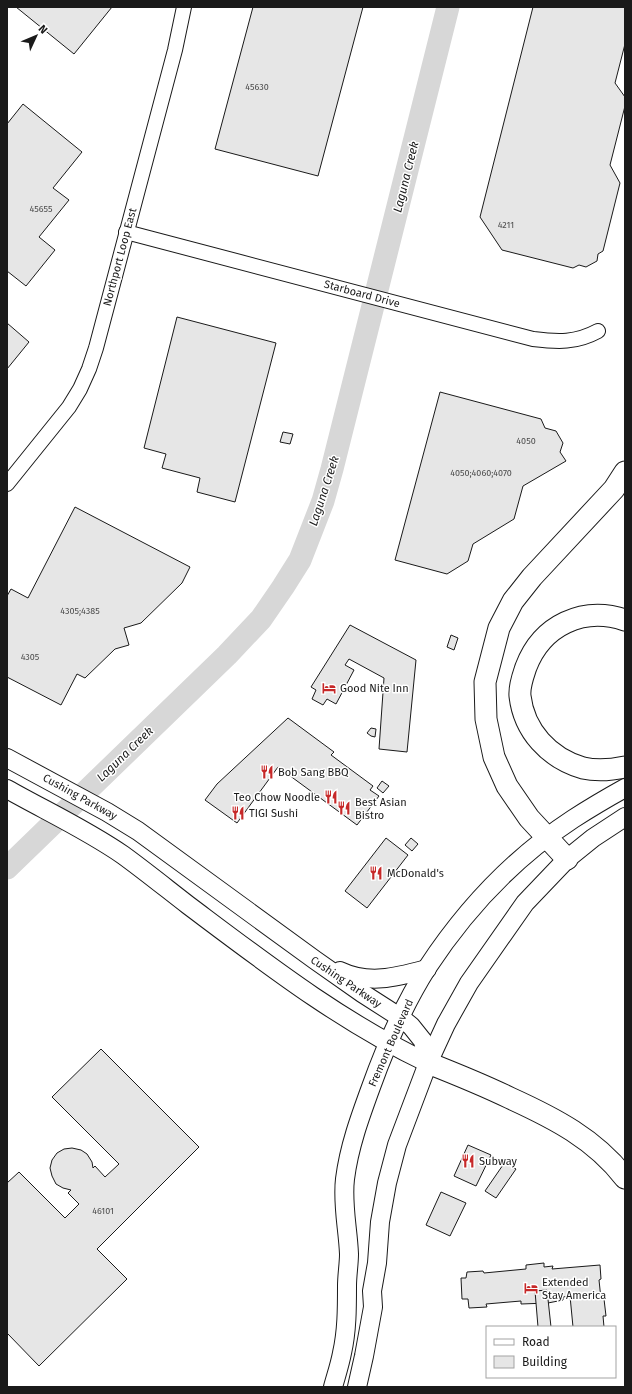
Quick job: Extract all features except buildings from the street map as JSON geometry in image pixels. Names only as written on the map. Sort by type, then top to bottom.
[{"type":"highway","points":[[567,859],[529,818],[506,786],[494,757],[486,719],[485,682],[499,628],[513,601],[532,577],[614,488],[625,472]]},
{"type":"highway","points":[[625,620],[608,616],[592,615],[572,619],[554,629],[539,643],[530,657],[522,677],[520,695],[524,715],[533,734],[547,750],[563,760],[583,768],[608,770],[625,767]]},
{"type":"highway","points":[[428,1063],[540,1111],[568,1127],[594,1145],[618,1168],[625,1178]]},
{"type":"main road","name":"Cushing Parkway","points":[[7,758],[107,812],[147,837],[315,960],[401,1018],[423,1041],[428,1063]]},
{"type":"main road","name":"Fremont Boulevard","points":[[333,1387],[343,1352],[348,1304],[347,1287],[349,1253],[345,1209],[345,1181],[349,1156],[360,1118],[379,1066],[401,1018],[427,969],[449,937],[497,882],[546,838],[573,819],[625,788]]},
{"type":"main road","points":[[7,789],[86,832],[122,854],[268,965],[342,1015],[389,1043],[428,1063]]},
{"type":"main road","points":[[358,1383],[373,1307],[372,1291],[377,1263],[380,1222],[387,1183],[397,1145],[428,1063],[446,1024],[469,982],[525,903],[567,859],[625,817]]},
{"type":"main road","points":[[315,960],[346,974],[363,978],[392,978],[427,969]]},
{"type":"main road","points":[[349,1253],[357,1270],[358,1292],[362,1299],[373,1307]]},
{"type":"main road","points":[[345,1330],[351,1338],[351,1369],[358,1383]]},
{"type":"street","name":"Northport Loop East","points":[[7,484],[62,416],[80,389],[89,369],[96,348],[175,50],[184,7]]},
{"type":"street","name":"Starboard Drive","points":[[126,232],[533,339],[551,341],[574,340],[586,337],[598,331]]},
{"type":"waterway","name":"Laguna Creek","points":[[7,868],[227,655],[261,619],[300,560],[323,501],[332,469],[448,7]]},
{"type":"place","name":"Good Nite Inn","points":[[329,688]]},
{"type":"place","name":"Bob Sang BBQ","points":[[267,772]]},
{"type":"place","name":"Teo Chow Noodle","points":[[331,797]]},
{"type":"place","name":"Best Asian Bistro","points":[[344,808]]},
{"type":"place","name":"TIGI Sushi","points":[[238,813]]},
{"type":"place","name":"McDonald's","points":[[376,873]]},
{"type":"place","name":"Subway","points":[[468,1161]]},
{"type":"place","name":"Extended Stay America","points":[[531,1288]]}]
